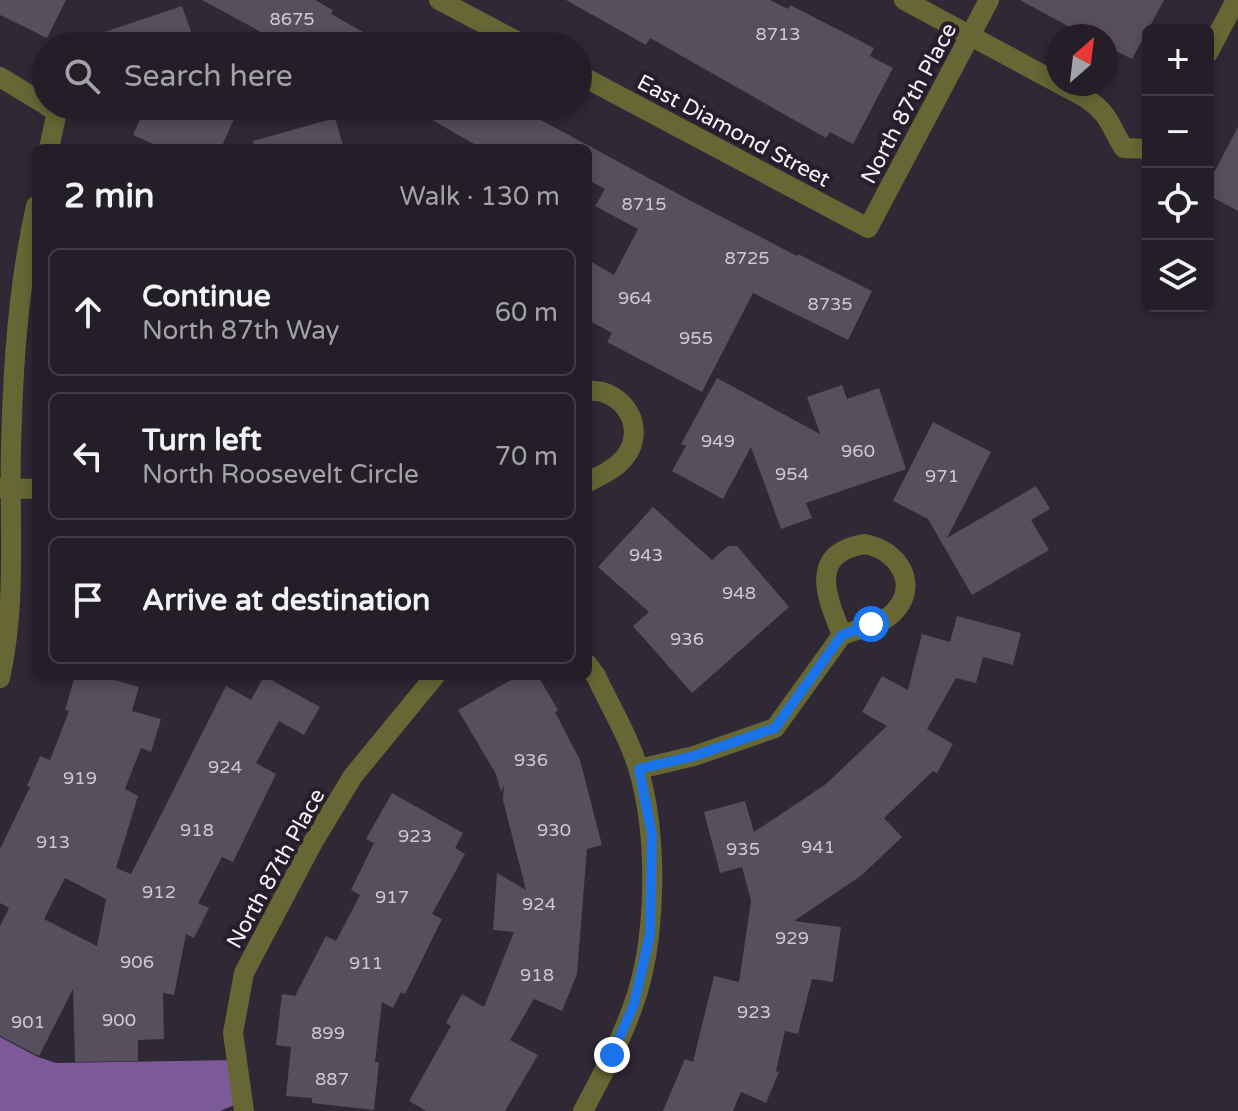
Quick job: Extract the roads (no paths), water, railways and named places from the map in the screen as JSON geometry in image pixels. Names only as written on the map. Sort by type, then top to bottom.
[{"type":"street","points":[[439,0],[500,32]]},
{"type":"street","points":[[904,0],[1046,76]]},
{"type":"street","name":"North 87th Place","points":[[868,228],[989,0]]},
{"type":"street","points":[[1214,42],[1236,0]]},
{"type":"street","points":[[0,77],[32,97]]},
{"type":"street","name":"East Diamond Street","points":[[592,81],[868,228]]},
{"type":"street","points":[[1083,96],[1106,116],[1124,148],[1142,149]]},
{"type":"street","points":[[49,144],[50,120]]},
{"type":"street","points":[[0,678],[6,649],[12,576],[6,488],[15,329],[32,224]]},
{"type":"street","points":[[592,391],[608,393],[619,400],[633,422],[634,436],[624,460],[592,480]]},
{"type":"street","points":[[6,488],[32,489]]},
{"type":"street","points":[[639,769],[694,756],[775,728],[842,635],[883,620],[894,612],[901,601],[905,589],[904,575],[890,553],[878,546],[852,546],[831,562],[826,573],[828,599],[842,635]]},
{"type":"street","points":[[583,1111],[634,1004],[650,934],[652,835],[639,769],[592,670]]},
{"type":"street","name":"North 87th Place","points":[[244,1111],[233,1033],[244,973],[313,842],[353,776],[432,680]]}]
